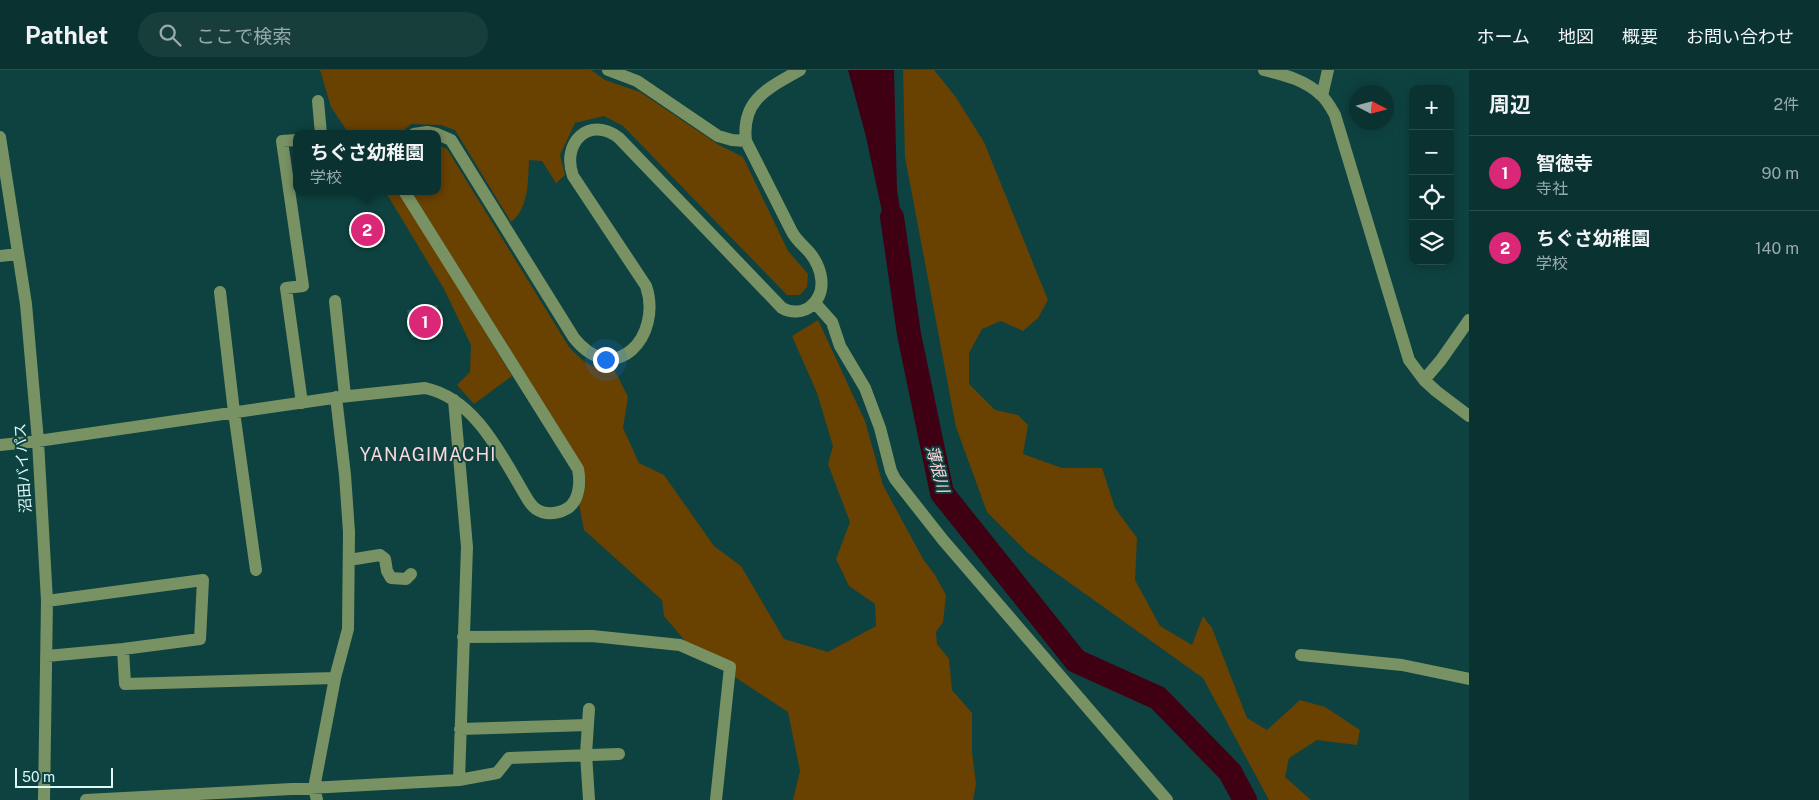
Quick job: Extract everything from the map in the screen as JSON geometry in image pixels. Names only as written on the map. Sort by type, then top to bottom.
[{"type":"street","points":[[608,70],[637,81],[718,136],[746,141]]},
{"type":"street","points":[[441,136],[451,140],[574,338],[582,348],[601,359],[613,359],[625,355],[636,347],[648,323],[650,298],[646,286],[573,176],[570,166],[570,155],[573,144],[580,135],[588,131],[600,129],[611,132],[619,138],[782,308],[794,312],[803,311],[815,303],[820,294],[822,276],[808,251],[796,240],[746,141],[744,128],[746,117],[757,97],[800,70]]},
{"type":"street","points":[[1264,70],[1290,76],[1322,96],[1335,115],[1409,360],[1436,392],[1469,416]]},
{"type":"street","points":[[1322,96],[1328,70]]},
{"type":"street","points":[[318,102],[322,130]]},
{"type":"street","name":"沼田バイパス","points":[[0,137],[6,219],[18,254],[26,304],[38,441],[47,600],[43,800]]},
{"type":"street","points":[[293,140],[282,141],[303,286],[286,288],[302,403]]},
{"type":"street","points":[[0,445],[340,397],[425,388],[435,390],[454,400],[474,418],[492,441],[535,509],[545,513],[556,513],[567,509],[574,501],[578,491],[580,480],[578,469],[407,195]]},
{"type":"street","points":[[0,256],[18,254]]},
{"type":"street","points":[[220,292],[234,412],[256,570]]},
{"type":"street","points":[[316,794],[335,678],[348,628],[349,532],[335,301]]},
{"type":"street","points":[[815,303],[832,322],[840,346],[865,388],[880,428],[891,471],[895,479],[943,540],[1167,800]]},
{"type":"street","points":[[1424,380],[1441,360],[1469,320]]},
{"type":"street","points":[[454,400],[467,547],[459,780]]},
{"type":"street","points":[[349,560],[380,555],[385,559],[387,571],[391,578],[406,579],[411,574]]},
{"type":"street","points":[[47,600],[204,580],[200,639],[47,656]]},
{"type":"street","points":[[463,637],[592,636],[680,646],[730,667],[716,800]]},
{"type":"street","points":[[123,649],[125,684],[335,678]]},
{"type":"street","points":[[1301,655],[1402,665],[1469,679]]},
{"type":"street","points":[[589,709],[586,754],[589,800]]},
{"type":"street","points":[[460,729],[588,725]]},
{"type":"street","points":[[86,800],[316,794],[459,780],[497,773],[508,758],[619,754]]},
{"type":"shaded area","points":[[320,70],[591,70],[605,80],[640,92],[719,145],[743,157],[788,251],[808,274],[807,287],[800,295],[787,295],[623,126],[604,116],[575,123],[560,155],[565,175],[556,183],[542,161],[529,160],[528,185],[524,202],[517,216],[511,222],[455,130],[441,125],[411,124],[404,130],[346,130],[331,107]]},
{"type":"shaded area","points":[[848,70],[894,70],[897,190],[907,254],[889,244],[866,137]]},
{"type":"shaded area","points":[[903,70],[934,70],[955,96],[984,142],[1048,300],[1038,318],[1023,331],[1001,321],[982,329],[969,353],[969,384],[995,410],[1018,415],[1028,425],[1023,454],[1062,468],[1102,468],[1115,508],[1137,538],[1135,580],[1160,626],[1192,645],[1203,616],[1212,628],[1247,718],[1267,730],[1300,700],[1325,707],[1360,730],[1357,745],[1317,740],[1289,758],[1285,777],[1311,800],[1269,800],[1203,678],[1028,553],[987,512],[956,427],[905,157]]},
{"type":"shaded area","points":[[441,147],[447,149],[569,347],[589,364],[615,371],[628,397],[623,428],[639,463],[664,475],[714,546],[741,566],[784,639],[828,652],[876,626],[875,604],[849,586],[836,559],[850,522],[828,464],[833,446],[817,393],[792,336],[818,320],[865,421],[883,485],[923,559],[946,595],[943,622],[936,632],[937,644],[949,659],[952,690],[972,713],[972,752],[976,784],[973,800],[793,800],[800,771],[788,712],[691,648],[664,616],[662,600],[584,530],[579,504],[586,482],[583,466],[414,195],[441,195]]},
{"type":"shaded area","points":[[387,195],[401,195],[512,376],[474,404],[457,385],[470,372],[471,345],[444,289]]},
{"type":"building","points":[[437,305],[442,333],[412,338],[407,310]]},
{"type":"waterway","name":"薄根川","points":[[892,217],[909,334],[942,493],[1076,661],[1158,698],[1230,772],[1245,800]]},
{"type":"place","name":"ちぐさ幼稚園","points":[[367,230]]},
{"type":"place","name":"智徳寺","points":[[425,322]]},
{"type":"district","name":"YANAGIMACHI","points":[[428,455]]}]
